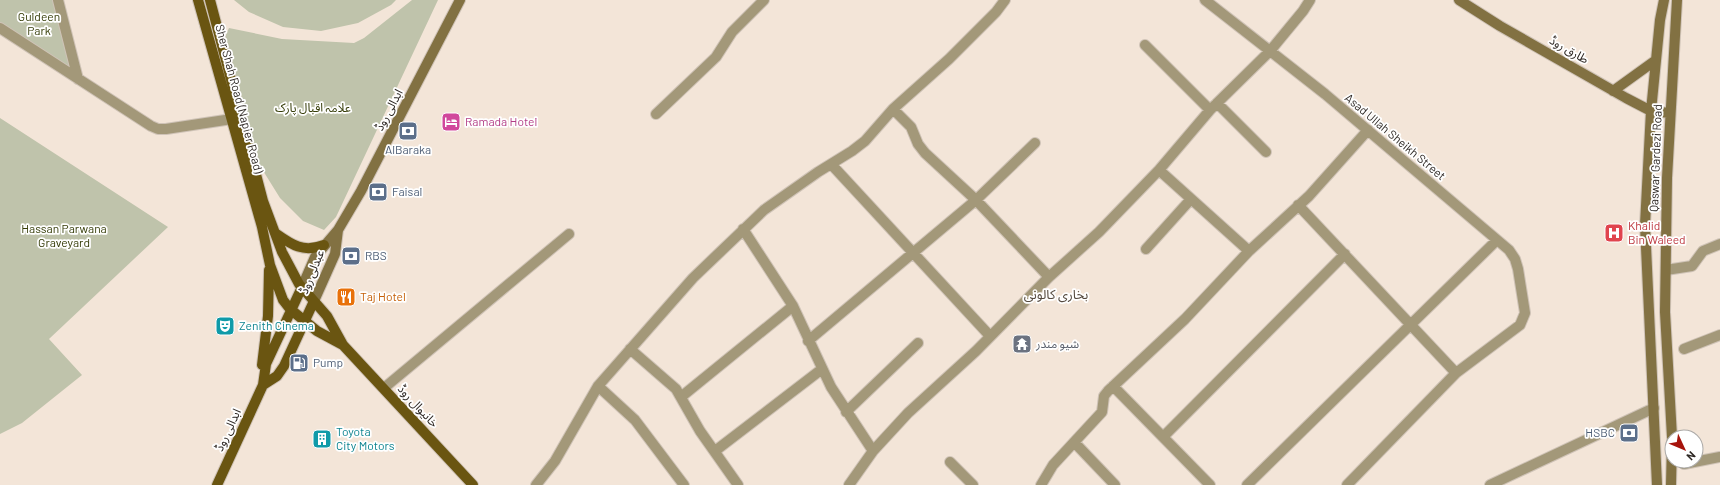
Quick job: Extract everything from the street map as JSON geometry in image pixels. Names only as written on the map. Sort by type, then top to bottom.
[{"type":"main road","name":"Sher Shah Road (Napier Road)","points":[[198,0],[232,119],[259,203]]},
{"type":"main road","name":"Sher Shah Road (Napier Road)","points":[[210,0],[259,203]]},
{"type":"main road","name":"ابدالی روڈ","points":[[338,230],[361,191],[460,0]]},
{"type":"main road","name":"طارق روڈ","points":[[1459,0],[1507,30],[1613,91],[1651,111],[1670,113]]},
{"type":"main road","points":[[1657,485],[1645,225],[1651,111],[1664,0]]},
{"type":"main road","name":"Qaswar Gardezi Road","points":[[1672,429],[1665,312],[1667,178],[1677,0]]},
{"type":"main road","points":[[1613,91],[1656,60]]},
{"type":"main road","name":"خانیوال روڈ","points":[[259,203],[275,233],[289,267],[302,287],[327,316],[343,345],[473,485]]},
{"type":"main road","points":[[259,203],[262,227],[270,265],[283,300],[290,309]]},
{"type":"main road","name":"عبدلی روڈ","points":[[263,385],[266,364],[315,257],[338,230]]},
{"type":"main road","name":"عبدلی روڈ","points":[[263,385],[277,376],[284,366],[335,254],[338,230]]},
{"type":"main road","points":[[275,233],[293,245],[302,248],[314,249],[324,245]]},
{"type":"main road","points":[[263,385],[262,365],[268,316],[270,265]]},
{"type":"main road","name":"خانیوال روڈ","points":[[290,309],[317,331],[343,345]]},
{"type":"main road","name":"ابدالی روڈ","points":[[218,485],[263,385]]},
{"type":"main road","points":[[1671,469],[1671,485]]},
{"type":"street","points":[[58,0],[78,79]]},
{"type":"street","points":[[656,114],[716,57],[732,32],[764,0]]},
{"type":"street","points":[[536,485],[555,461],[598,386],[693,278],[743,229],[775,202],[831,164],[852,152],[865,141],[894,109],[949,59],[996,12],[1005,0]]},
{"type":"street","name":"Asad Ullah Sheikh Street","points":[[1205,0],[1368,130],[1509,250],[1515,259],[1526,313],[1524,320],[1520,325],[1456,373]]},
{"type":"street","points":[[849,485],[873,451],[908,413],[976,351],[1049,277],[1099,232],[1158,170],[1213,107],[1270,51],[1303,11],[1310,0]]},
{"type":"street","points":[[0,28],[150,126],[158,129],[166,129],[232,119]]},
{"type":"street","points":[[1145,45],[1213,107],[1266,152]]},
{"type":"street","points":[[894,109],[911,127],[918,144],[925,153],[976,200],[1049,277]]},
{"type":"street","points":[[1041,485],[1053,465],[1102,412],[1104,396],[1113,386],[1185,319],[1249,252],[1309,196],[1368,130]]},
{"type":"street","points":[[808,341],[976,200],[1035,143]]},
{"type":"street","points":[[831,164],[990,336]]},
{"type":"street","points":[[1158,170],[1249,252]]},
{"type":"street","points":[[1146,249],[1191,199]]},
{"type":"street","points":[[1298,205],[1456,373],[1347,485]]},
{"type":"street","points":[[743,229],[793,306],[822,369],[846,412],[873,451]]},
{"type":"street","points":[[384,388],[569,234]]},
{"type":"street","points":[[1246,485],[1497,240]]},
{"type":"street","points":[[1666,270],[1692,266],[1703,251],[1720,244]]},
{"type":"street","points":[[1163,437],[1345,254]]},
{"type":"street","points":[[681,397],[793,306]]},
{"type":"street","points":[[1684,349],[1720,335]]},
{"type":"street","points":[[846,412],[918,343]]},
{"type":"street","points":[[630,349],[669,381],[681,397],[700,431],[738,485]]},
{"type":"street","points":[[715,451],[822,369]]},
{"type":"street","points":[[598,386],[635,420],[684,485]]},
{"type":"street","points":[[1113,386],[1210,485]]},
{"type":"street","points":[[1490,485],[1654,408]]},
{"type":"street","points":[[1074,442],[1114,485]]},
{"type":"street","points":[[1704,460],[1720,457]]},
{"type":"street","points":[[950,462],[973,485]]},
{"type":"green space","name":"Guldeen Park","points":[[0,0],[58,0],[78,79],[0,28]]},
{"type":"green space","points":[[234,0],[396,0],[391,5],[358,23],[321,31],[283,27],[249,12]]},
{"type":"green space","name":"علامہ اقبال پارک","points":[[412,0],[438,0],[336,217],[324,230],[303,221],[280,198],[257,161],[224,39],[229,28],[282,39],[354,43],[364,38]]},
{"type":"green space","name":"Hassan Parwana Graveyard","points":[[0,118],[168,227],[49,339],[82,375],[22,423],[0,434]]},
{"type":"place","name":"Ramada Hotel","points":[[451,122]]},
{"type":"place","name":"AlBaraka","points":[[408,131]]},
{"type":"place","name":"Faisal","points":[[378,192]]},
{"type":"place","name":"Khalid Bin Waleed","points":[[1614,233]]},
{"type":"place","name":"RBS","points":[[351,256]]},
{"type":"place","name":"Taj Hotel","points":[[346,297]]},
{"type":"place","name":"Zenith Cinema","points":[[225,326]]},
{"type":"place","name":"شیو مندر","points":[[1022,344]]},
{"type":"place","name":"Pump","points":[[299,363]]},
{"type":"place","name":"HSBC","points":[[1629,433]]},
{"type":"place","name":"Toyota City Motors","points":[[322,439]]},
{"type":"district","name":"بخاری کالونی","points":[[1056,294]]}]
